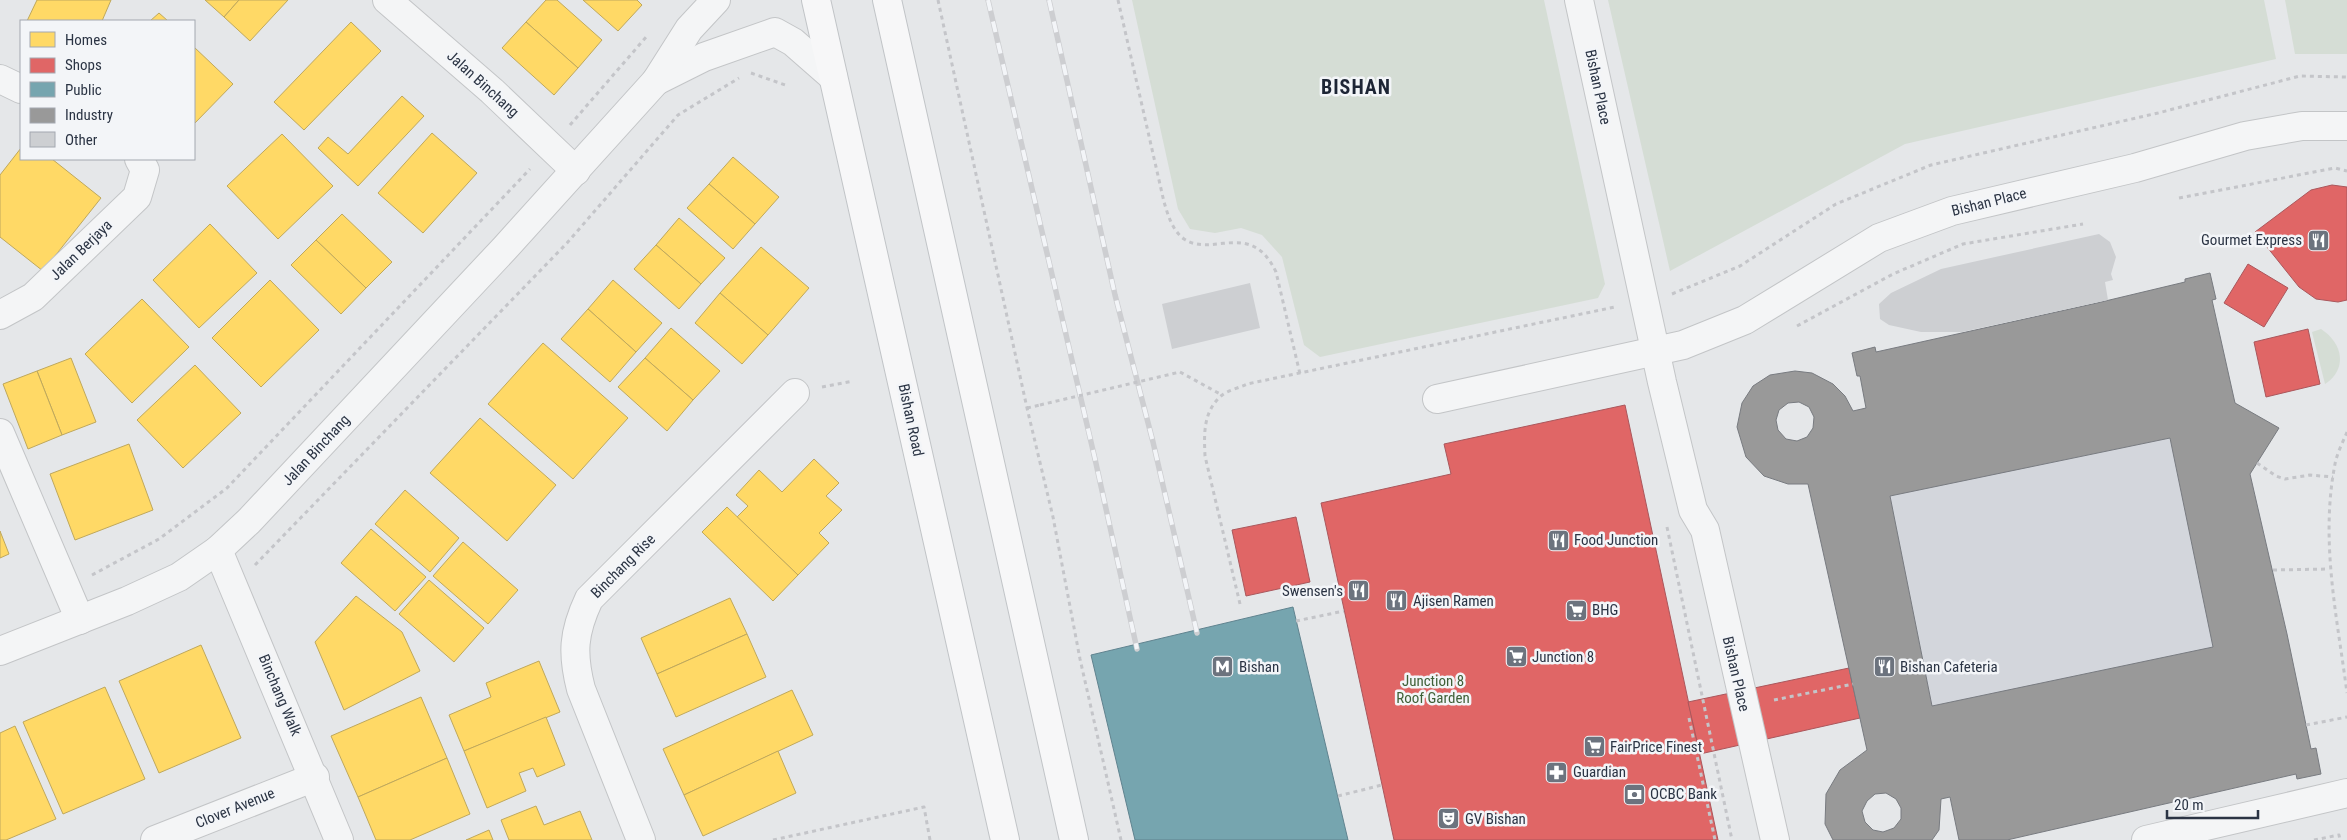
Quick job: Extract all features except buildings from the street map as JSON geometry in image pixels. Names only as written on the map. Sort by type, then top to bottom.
[{"type":"main road","name":"Bishan Road","points":[[816,0],[1005,840]]},
{"type":"main road","points":[[887,0],[1074,840]]},
{"type":"street","name":"Jalan Binchang","points":[[387,0],[551,146],[576,171]]},
{"type":"street","name":"Jalan Binchang","points":[[0,651],[80,620],[179,576],[218,550],[249,522],[576,171],[656,81],[689,29],[716,0]]},
{"type":"street","name":"Bishan Place","points":[[1580,0],[1656,351],[1693,510],[1705,530],[1775,840]]},
{"type":"street","name":"Jalan Binchang","points":[[656,81],[704,57],[775,32],[793,42],[833,77]]},
{"type":"street","points":[[0,79],[20,89]]},
{"type":"street","name":"Bishan Place","points":[[1437,399],[1683,345],[1745,320],[1879,238],[1952,211],[2135,168],[2245,136],[2302,126],[2347,126]]},
{"type":"street","name":"Jalan Berjaya","points":[[0,316],[32,297],[138,197],[142,164]]},
{"type":"street","name":"Binchang Rise","points":[[641,840],[581,690],[577,673],[575,634],[580,618],[589,599],[795,393]]},
{"type":"street","points":[[0,433],[80,620]]},
{"type":"street","name":"Bishan Place","points":[[1693,510],[1690,535],[1756,840]]},
{"type":"street","name":"Binchang Walk","points":[[218,550],[340,840]]},
{"type":"street","name":"Clover Avenue","points":[[156,840],[314,777]]},
{"type":"street","points":[[2146,840],[2347,793]]},
{"type":"street","points":[[2217,840],[2347,812]]},
{"type":"path","points":[[938,0],[1027,408],[1053,517],[1080,659],[1121,840]]},
{"type":"path","points":[[1118,0],[1164,202],[1172,225],[1184,239],[1199,244],[1238,242],[1252,246],[1271,261],[1276,272],[1300,374]]},
{"type":"path","points":[[67,588],[159,539],[227,488],[291,418],[551,146],[653,29]]},
{"type":"path","points":[[1672,294],[1740,266],[1836,204],[1931,165],[2158,113],[2300,76],[2347,78]]},
{"type":"path","points":[[2179,198],[2335,168],[2347,171]]},
{"type":"path","points":[[1796,326],[1893,274],[1963,244],[2083,224]]},
{"type":"path","points":[[1240,604],[1205,456],[1204,434],[1208,414],[1222,395],[1247,384],[1621,306]]},
{"type":"path","points":[[1027,408],[1180,372],[1222,395]]},
{"type":"path","points":[[2347,432],[2335,462],[2329,513],[2329,569],[2347,693]]},
{"type":"path","points":[[2256,462],[2276,476],[2286,479],[2310,474],[2333,477]]},
{"type":"path","points":[[1667,524],[1732,840]]},
{"type":"path","points":[[2273,570],[2329,569]]},
{"type":"path","points":[[1296,621],[1344,611]]},
{"type":"path","points":[[1766,702],[1853,684]]},
{"type":"path","points":[[2306,725],[2347,717]]},
{"type":"path","points":[[1689,718],[1715,840]]},
{"type":"path","points":[[1338,796],[1382,785]]},
{"type":"path","points":[[773,840],[924,807],[930,840]]},
{"type":"path","points":[[2314,840],[2339,834],[2340,840]]},
{"type":"shaded area","points":[[1132,0],[1544,0],[1605,284],[1598,298],[1320,357],[1304,345],[1282,257],[1262,235],[1241,228],[1215,233],[1190,229],[1178,209]]},
{"type":"shaded area","points":[[1608,0],[2264,0],[2276,59],[1905,144],[1670,271]]},
{"type":"shaded area","points":[[2285,0],[2347,0],[2347,54],[2295,54]]},
{"type":"shaded area","points":[[2321,329],[2334,342],[2340,357],[2337,372],[2325,384],[2312,332]]},
{"type":"shaded area","points":[[2187,411],[2258,724],[1931,741],[1873,488]]},
{"type":"railway","points":[[988,0],[1095,459],[1137,649]]},
{"type":"railway","points":[[1049,0],[1115,295],[1153,442],[1197,633]]},
{"type":"place","name":"Gourmet Express","points":[[2318,240]]},
{"type":"place","name":"Food Junction","points":[[1558,540]]},
{"type":"place","name":"Swensen's","points":[[1359,591]]},
{"type":"place","name":"Ajisen Ramen","points":[[1397,601]]},
{"type":"place","name":"BHG","points":[[1576,610]]},
{"type":"place","name":"Junction 8","points":[[1516,657]]},
{"type":"place","name":"Bishan","points":[[1223,667]]},
{"type":"place","name":"Bishan Cafeteria","points":[[1884,667]]},
{"type":"place","name":"FairPrice Finest","points":[[1594,747]]},
{"type":"place","name":"Guardian","points":[[1557,772]]},
{"type":"place","name":"OCBC Bank","points":[[1634,794]]},
{"type":"place","name":"GV Bishan","points":[[1449,819]]},
{"type":"district","name":"BISHAN","points":[[1356,87]]},
{"type":"park label","name":"Junction 8 Roof Garden","points":[[1433,690]]}]
